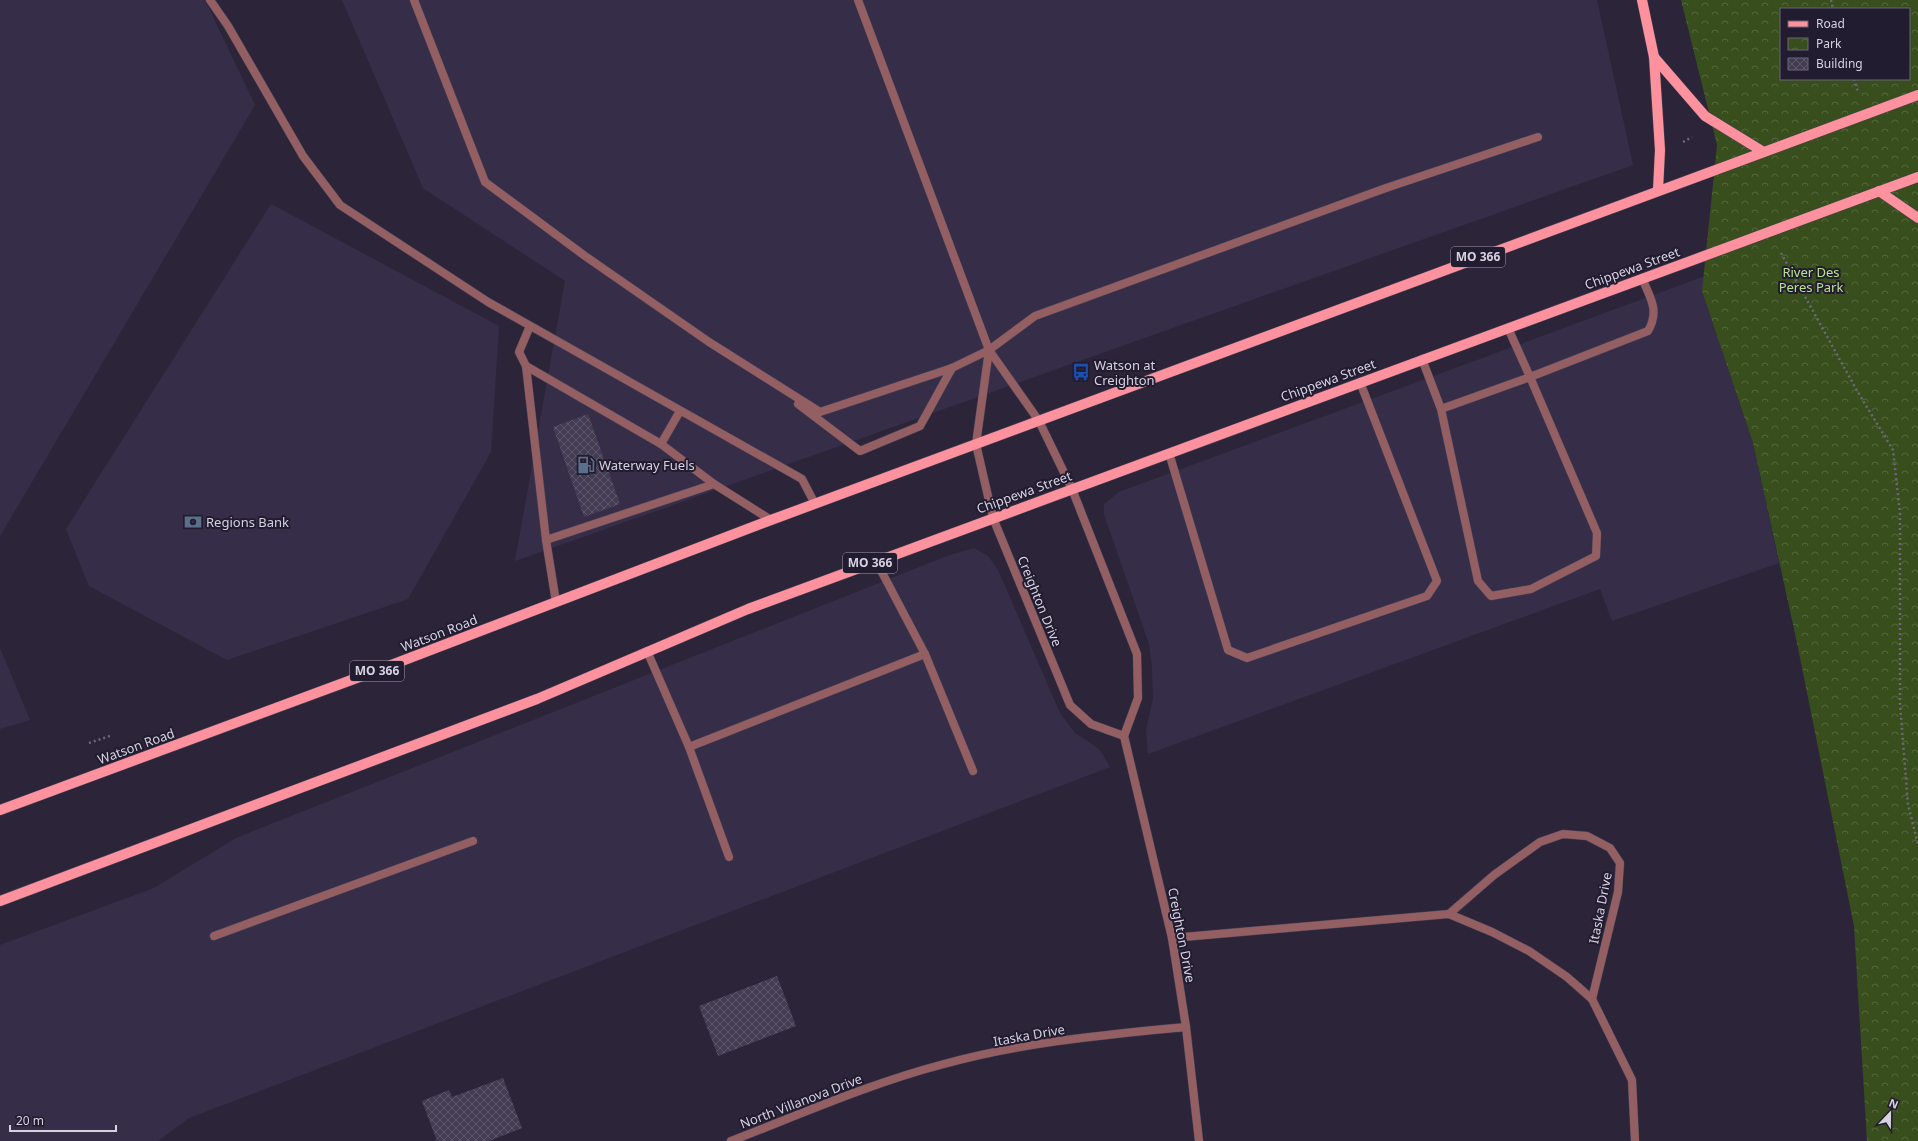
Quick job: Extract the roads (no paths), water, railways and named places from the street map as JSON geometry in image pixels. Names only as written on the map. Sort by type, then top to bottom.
[{"type":"main road","points":[[1642,0],[1654,57],[1660,150],[1658,190]]},
{"type":"main road","points":[[1654,57],[1706,116],[1762,152]]},
{"type":"main road","name":"MO 366","points":[[771,520],[1658,190],[1918,95]]},
{"type":"main road","name":"Chippewa Street","points":[[647,651],[748,609],[876,561],[1918,176]]},
{"type":"main road","points":[[1879,191],[1918,218]]},
{"type":"main road","name":"Watson Road","points":[[0,810],[771,520]]},
{"type":"main road","name":"MO 366","points":[[0,901],[515,707],[647,651]]},
{"type":"street","points":[[210,0],[228,26],[303,156],[340,205],[488,302],[802,480],[815,504]]},
{"type":"street","points":[[414,0],[485,182],[585,256],[709,342],[820,412],[952,368],[989,350],[1035,316],[1386,188],[1538,137]]},
{"type":"street","points":[[858,0],[989,350],[1039,421],[1072,489],[1137,654],[1138,698],[1124,736]]},
{"type":"street","points":[[1441,409],[1530,377],[1648,331],[1654,321],[1655,309],[1642,278]]},
{"type":"street","points":[[530,326],[519,352],[526,366],[546,540],[556,602]]},
{"type":"street","points":[[1422,359],[1441,409],[1478,580],[1491,596],[1532,589],[1596,556],[1597,533],[1508,328]]},
{"type":"street","points":[[976,444],[989,350]]},
{"type":"street","points":[[526,366],[661,444],[714,484],[771,520]]},
{"type":"street","points":[[751,368],[860,451],[920,426],[952,368]]},
{"type":"street","points":[[1169,453],[1228,650],[1247,658],[1427,596],[1437,581],[1360,382]]},
{"type":"street","points":[[661,444],[680,411]]},
{"type":"street","name":"Creighton Drive","points":[[976,444],[993,518],[1070,705],[1091,724],[1124,736],[1172,938],[1186,1027],[1199,1141]]},
{"type":"street","points":[[546,540],[714,484]]},
{"type":"street","points":[[876,561],[925,654],[973,772]]},
{"type":"street","points":[[647,651],[689,746],[729,857]]},
{"type":"street","points":[[689,746],[925,654]]},
{"type":"street","name":"Itaska Drive","points":[[1449,914],[1494,875],[1540,842],[1563,834],[1587,836],[1610,848],[1620,863],[1618,892],[1592,999]]},
{"type":"street","points":[[214,936],[473,841]]},
{"type":"street","points":[[1172,938],[1449,914],[1492,932],[1529,952],[1567,977],[1592,999],[1632,1080],[1635,1141]]},
{"type":"street","name":"Itaska Drive","points":[[880,1083],[944,1064],[1013,1048],[1096,1036],[1186,1027]]},
{"type":"street","name":"North Villanova Drive","points":[[731,1141],[880,1083]]},
{"type":"place","name":"Watson at Creighton","points":[[1081,372]]},
{"type":"place","name":"Waterway Fuels","points":[[586,465]]},
{"type":"place","name":"Regions Bank","points":[[193,522]]},
{"type":"park label","name":"River Des Peres Park","points":[[1811,280]]}]
